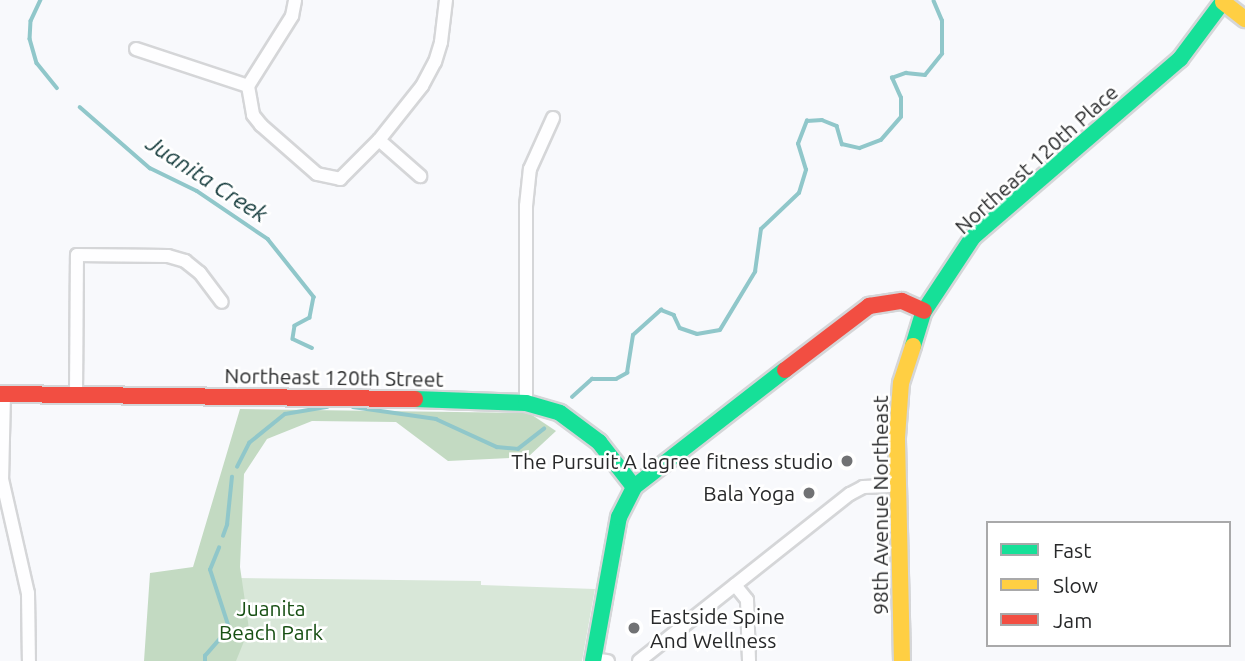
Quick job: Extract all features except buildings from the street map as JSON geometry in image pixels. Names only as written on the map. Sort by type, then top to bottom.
[{"type":"street","points":[[295,0],[292,16],[248,86],[253,115],[317,174],[340,179],[349,173],[379,140],[422,86],[435,62],[441,41],[446,0]]},
{"type":"street","points":[[1221,1],[1245,19]]},
{"type":"street","name":"Northeast 120th Place","points":[[924,311],[973,237],[1180,59],[1221,1]]},
{"type":"street","points":[[136,49],[248,86]]},
{"type":"street","points":[[526,402],[526,206],[530,169],[545,141],[553,118]]},
{"type":"street","points":[[379,140],[420,176]]},
{"type":"street","points":[[76,395],[77,254],[168,256],[186,261],[200,273],[222,302]]},
{"type":"street","points":[[598,660],[619,517],[634,487],[869,306],[902,301],[924,311]]},
{"type":"street","name":"98th Avenue Northeast","points":[[902,661],[897,486],[901,383],[924,311]]},
{"type":"street","points":[[2,394],[2,479],[28,593],[29,661]]},
{"type":"street","name":"Northeast 120th Street","points":[[2,394],[343,396],[526,402],[560,413],[599,442],[634,487]]},
{"type":"street","points":[[639,661],[850,494],[863,487],[897,486]]},
{"type":"street","points":[[735,585],[747,600],[749,661]]},
{"type":"green space","points":[[240,409],[529,413],[556,431],[528,457],[448,461],[396,422],[312,421],[267,439],[244,474],[240,567],[249,629],[236,661],[144,661],[150,573],[193,567]]},
{"type":"green space","name":"Juanita Beach Park","points":[[237,578],[481,581],[481,585],[595,589],[582,661],[158,661]]},
{"type":"waterway","name":"Juanita Creek","points":[[41,0],[31,21],[30,39],[37,63],[57,88]]},
{"type":"waterway","name":"Juanita Creek","points":[[572,397],[592,379],[616,379],[627,373],[633,335],[661,310],[674,315],[680,328],[697,334],[720,330],[755,272],[761,229],[799,193],[806,170],[798,144],[807,121],[822,120],[837,126],[842,144],[860,148],[881,140],[901,117],[901,98],[892,78],[906,73],[925,75],[942,54],[942,21],[934,2]]},
{"type":"waterway","name":"Juanita Creek","points":[[80,107],[150,168],[197,191],[268,239],[314,297],[310,318],[295,326],[293,339],[312,348]]},
{"type":"waterway","name":"Juanita Creek","points":[[237,467],[249,443],[285,414],[327,407]]},
{"type":"waterway","name":"Juanita Creek","points":[[353,407],[436,419],[497,447],[518,449],[544,429]]},
{"type":"waterway","name":"Juanita Creek","points":[[223,536],[227,525],[232,477]]},
{"type":"waterway","name":"Juanita Creek","points":[[205,661],[205,656],[229,628],[210,570],[219,548]]},
{"type":"traffic: fast","points":[[913,346],[924,311],[973,237],[1180,59],[1224,0]]},
{"type":"traffic: fast","points":[[593,661],[619,517],[634,487],[785,370]]},
{"type":"traffic: fast","points":[[415,399],[526,403],[560,413],[599,442],[634,487]]},
{"type":"traffic: slow","points":[[1223,2],[1245,19]]},
{"type":"traffic: slow","points":[[902,661],[897,437],[901,383],[913,346]]},
{"type":"traffic: jam","points":[[785,370],[869,306],[902,301],[924,311]]},
{"type":"traffic: jam","points":[[0,394],[415,399]]},
{"type":"place","name":"The Pursuit A lagree fitness studio","points":[[847,461]]},
{"type":"place","name":"Bala Yoga","points":[[809,493]]},
{"type":"place","name":"Eastside Spine And Wellness","points":[[634,628]]}]
